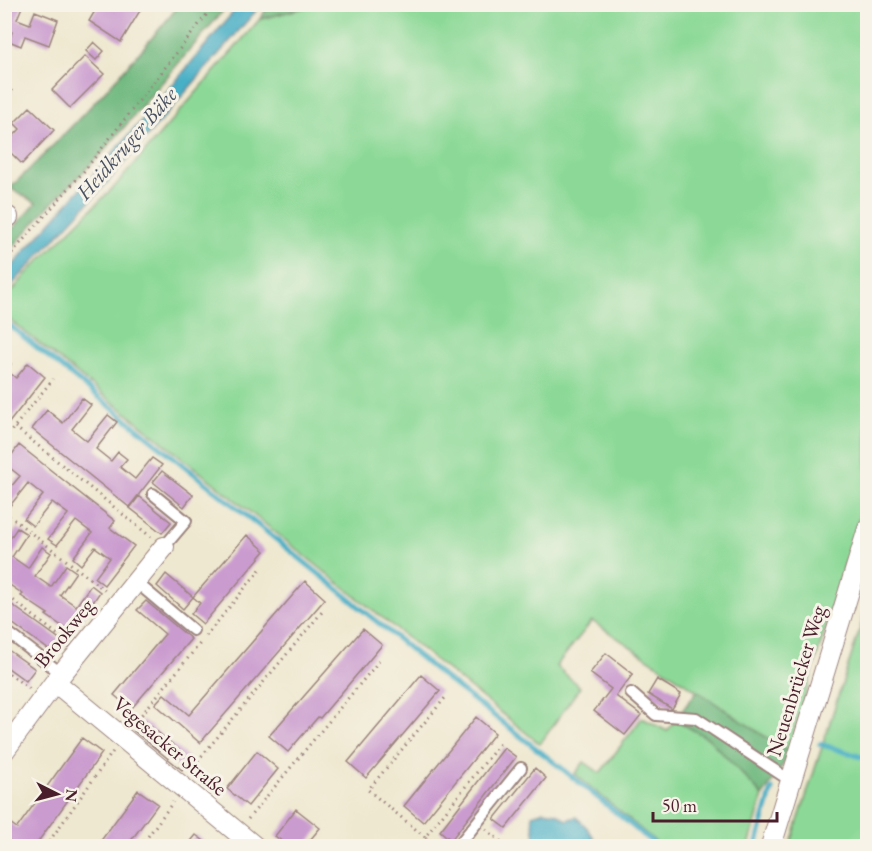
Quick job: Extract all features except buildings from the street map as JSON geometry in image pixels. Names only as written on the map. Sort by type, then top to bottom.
[{"type":"street","name":"Neuenbrücker Weg","points":[[771,846],[867,529]]},
{"type":"street","name":"Brookweg","points":[[4,751],[58,678],[164,547]]},
{"type":"street","name":"Vegesacker Straße","points":[[58,678],[122,738],[247,842]]},
{"type":"lane","points":[[153,494],[186,521],[164,547]]},
{"type":"lane","points":[[136,582],[193,630]]},
{"type":"lane","points":[[11,635],[58,678]]},
{"type":"lane","points":[[631,693],[656,715],[696,718],[791,781]]},
{"type":"lane","points":[[458,846],[521,768]]},
{"type":"path","points":[[4,262],[84,171],[215,4]]},
{"type":"path","points":[[4,440],[53,379]]},
{"type":"path","points":[[15,426],[164,547]]},
{"type":"path","points":[[4,512],[120,602]]},
{"type":"path","points":[[46,846],[122,738],[262,567]]},
{"type":"path","points":[[4,593],[80,652]]},
{"type":"path","points":[[141,846],[181,786],[322,612]]},
{"type":"path","points":[[247,842],[379,661]]},
{"type":"path","points":[[4,670],[43,699]]},
{"type":"path","points":[[436,846],[368,790],[445,698]]},
{"type":"path","points":[[425,837],[501,741]]},
{"type":"path","points":[[478,822],[506,846]]},
{"type":"green space","points":[[180,4],[228,5],[104,151],[48,207],[5,256],[5,237],[36,203],[10,188],[98,99]]},
{"type":"green space","points":[[269,4],[315,5],[260,19]]},
{"type":"green space","points":[[315,4],[867,5],[867,492],[788,752],[592,621],[556,666],[580,687],[540,744],[5,316],[4,302],[26,274],[116,185],[260,19]]},
{"type":"green space","points":[[867,607],[867,846],[790,846]]},
{"type":"green space","points":[[697,691],[788,752],[786,760],[763,796],[708,738],[675,720]]},
{"type":"green space","points":[[642,718],[667,731],[675,720],[708,738],[763,796],[749,846],[661,846],[575,774],[584,762],[600,773]]},
{"type":"water","name":"Heidkruger Bäke","points":[[239,5],[261,5],[106,184],[5,292],[5,276],[23,253],[155,106]]},
{"type":"water","points":[[544,811],[557,813],[566,820],[576,817],[589,830],[597,846],[544,846],[535,839],[532,815]]},
{"type":"waterway","points":[[4,321],[440,674],[657,846]]},
{"type":"waterway","points":[[820,744],[868,759]]},
{"type":"waterway","points":[[756,846],[772,789]]}]
